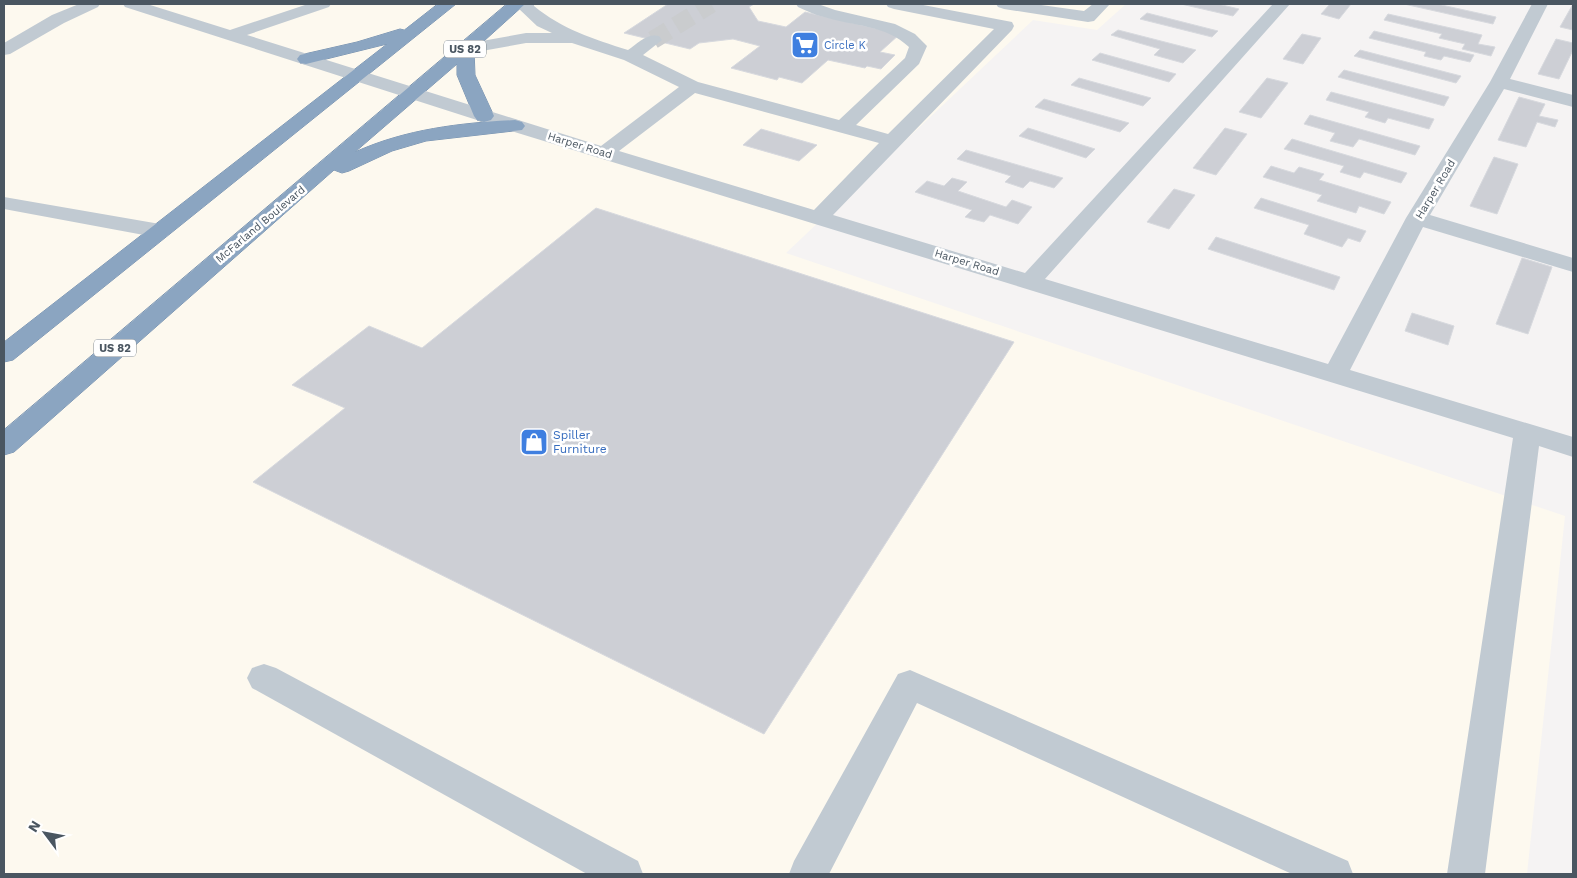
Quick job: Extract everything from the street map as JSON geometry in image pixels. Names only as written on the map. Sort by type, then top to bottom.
[{"type":"highway","points":[[4,354],[448,4]]},
{"type":"highway","name":"McFarland Boulevard","points":[[4,445],[517,4]]},
{"type":"highway","points":[[306,59],[362,46],[418,28]]},
{"type":"highway","points":[[465,49],[466,75],[484,116]]},
{"type":"highway","points":[[297,192],[358,158],[403,139],[454,129],[516,126]]},
{"type":"street","points":[[4,50],[58,19],[92,4]]},
{"type":"street","name":"Harper Road","points":[[131,4],[516,126],[1030,281],[1334,376],[1573,447]]},
{"type":"street","points":[[232,36],[323,4]]},
{"type":"street","points":[[526,4],[525,7],[543,22],[576,39],[630,56],[692,86],[892,141]]},
{"type":"street","points":[[804,4],[828,13],[894,28],[911,38],[918,46],[913,60],[842,128]]},
{"type":"street","points":[[819,217],[1006,26],[894,4]]},
{"type":"street","points":[[1004,4],[1088,17],[1102,4]]},
{"type":"street","points":[[1030,281],[1282,4]]},
{"type":"street","name":"Harper Road","points":[[1334,376],[1417,218],[1498,82],[1540,4]]},
{"type":"street","points":[[465,49],[526,38],[576,39]]},
{"type":"street","points":[[630,56],[653,40]]},
{"type":"street","points":[[1498,82],[1573,101]]},
{"type":"street","points":[[605,152],[692,86]]},
{"type":"street","points":[[4,203],[160,231]]},
{"type":"street","points":[[1417,218],[1573,265]]},
{"type":"street","points":[[1466,874],[1526,433]]},
{"type":"street","points":[[264,678],[624,874]]},
{"type":"street","points":[[808,874],[910,684],[1334,874]]},
{"type":"shaded area","points":[[4,4],[1126,4],[1097,30],[1033,20],[786,253],[1565,516],[1527,874],[4,874]]},
{"type":"building","points":[[668,4],[754,4],[749,7],[758,21],[786,27],[805,12],[900,34],[880,52],[895,55],[881,69],[867,66],[865,68],[828,60],[802,83],[779,77],[777,80],[731,68],[760,46],[733,39],[699,43],[690,49],[624,33]]},
{"type":"building","points":[[1181,4],[1218,4],[1239,9],[1233,16]]},
{"type":"building","points":[[1330,4],[1351,4],[1339,19],[1321,14]]},
{"type":"building","points":[[1404,4],[1437,4],[1496,17],[1493,24]]},
{"type":"building","points":[[1573,4],[1573,30],[1560,27]]},
{"type":"building","points":[[1147,13],[1218,31],[1212,37],[1140,19]]},
{"type":"building","points":[[1388,14],[1482,35],[1478,44],[1495,47],[1491,56],[1462,49],[1465,44],[1439,38],[1442,34],[1384,20]]},
{"type":"building","points":[[1118,30],[1196,50],[1183,63],[1154,55],[1160,49],[1111,35]]},
{"type":"building","points":[[1374,31],[1474,55],[1470,62],[1444,56],[1441,60],[1424,56],[1426,52],[1369,38]]},
{"type":"building","points":[[1302,34],[1321,38],[1303,64],[1283,59]]},
{"type":"building","points":[[1556,39],[1573,43],[1573,50],[1559,79],[1538,74]]},
{"type":"building","points":[[1360,50],[1461,76],[1456,83],[1354,56]]},
{"type":"building","points":[[1100,53],[1176,74],[1169,82],[1092,60]]},
{"type":"building","points":[[1344,70],[1449,97],[1444,106],[1338,77]]},
{"type":"building","points":[[1079,78],[1151,98],[1143,106],[1071,85]]},
{"type":"building","points":[[1267,78],[1288,83],[1261,118],[1239,112]]},
{"type":"building","points":[[1331,92],[1434,119],[1429,129],[1388,118],[1385,123],[1365,117],[1369,112],[1326,100]]},
{"type":"building","points":[[1519,97],[1545,104],[1539,116],[1558,120],[1555,127],[1537,122],[1526,147],[1498,140]]},
{"type":"building","points":[[1044,99],[1129,123],[1120,132],[1035,107]]},
{"type":"building","points":[[1310,115],[1420,146],[1415,155],[1359,139],[1353,147],[1330,141],[1335,133],[1304,124]]},
{"type":"building","points":[[1028,128],[1095,149],[1086,158],[1019,136]]},
{"type":"building","points":[[1225,128],[1247,134],[1216,175],[1193,168]]},
{"type":"building","points":[[761,129],[817,145],[799,161],[743,145]]},
{"type":"building","points":[[1292,139],[1407,173],[1401,183],[1364,172],[1360,178],[1340,172],[1344,166],[1284,149]]},
{"type":"building","points":[[966,150],[1063,178],[1054,188],[1030,181],[1023,188],[1005,182],[1011,176],[957,159]]},
{"type":"building","points":[[1494,157],[1518,164],[1497,214],[1470,206]]},
{"type":"building","points":[[1271,166],[1294,173],[1299,167],[1324,174],[1319,180],[1391,202],[1384,214],[1359,206],[1356,213],[1317,201],[1322,195],[1263,177]]},
{"type":"building","points":[[952,178],[967,182],[958,191],[1006,207],[1012,200],[1032,207],[1018,224],[990,215],[984,222],[965,217],[972,210],[915,192],[927,181],[944,186]]},
{"type":"building","points":[[1174,189],[1195,195],[1169,229],[1147,222]]},
{"type":"building","points":[[1261,198],[1366,231],[1360,242],[1348,238],[1342,247],[1304,234],[1309,225],[1254,208]]},
{"type":"building","points":[[596,208],[1014,342],[764,734],[253,482],[345,408],[292,385],[369,326],[422,348]]},
{"type":"building","points":[[1216,237],[1340,277],[1334,290],[1208,249]]},
{"type":"building","points":[[1522,258],[1552,267],[1528,334],[1496,324]]},
{"type":"building","points":[[1412,313],[1454,326],[1448,345],[1405,331]]},
{"type":"tunnel","points":[[653,40],[711,4]]},
{"type":"place","name":"Circle K","points":[[805,45]]},
{"type":"place","name":"Spiller Furniture","points":[[534,442]]}]
